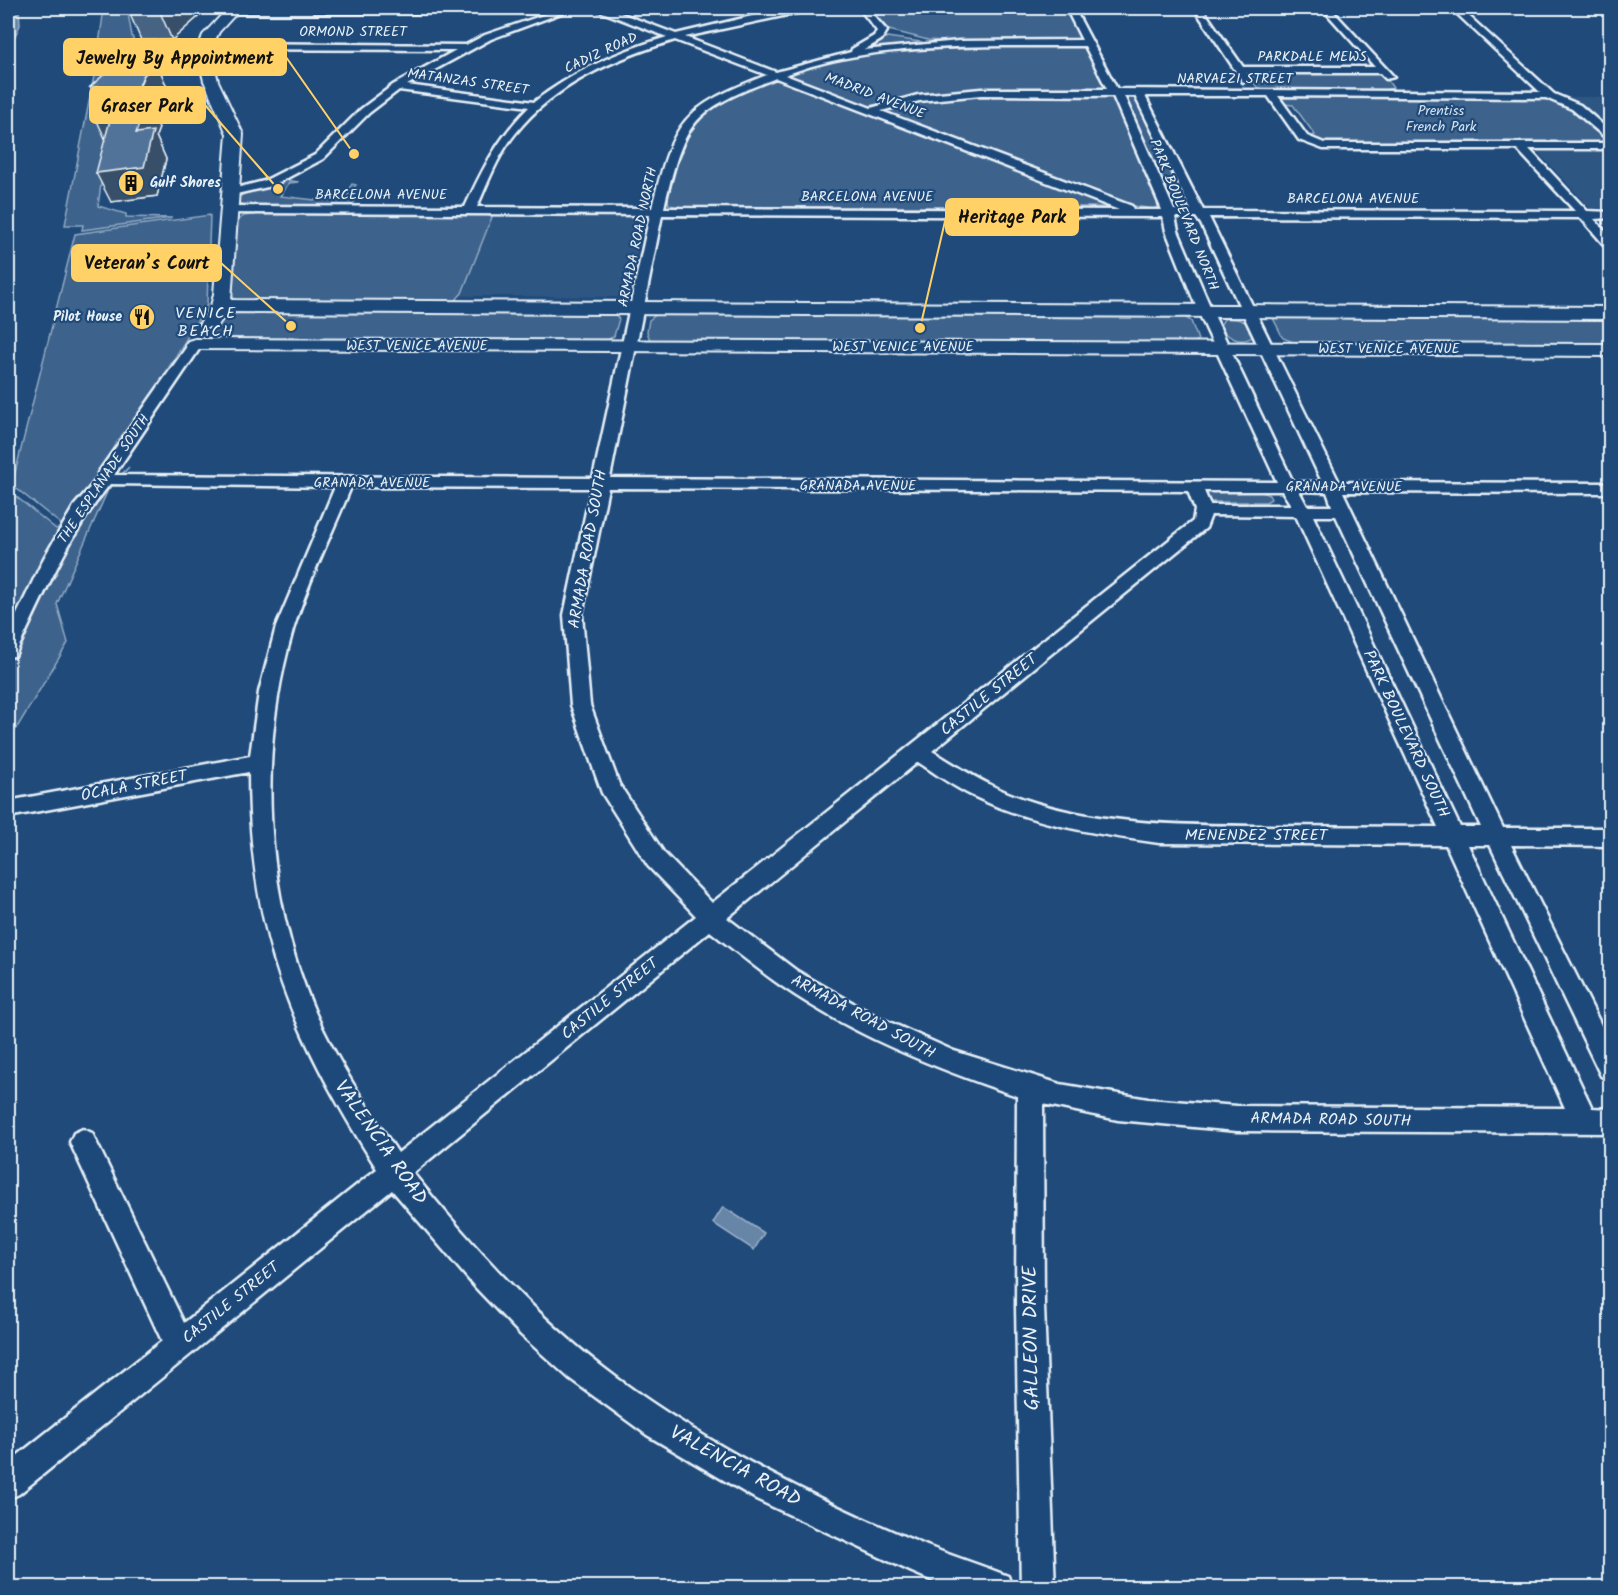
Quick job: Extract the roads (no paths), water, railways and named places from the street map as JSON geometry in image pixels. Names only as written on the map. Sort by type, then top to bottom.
[{"type":"street","points":[[232,192],[274,182],[318,157],[365,111],[397,87],[466,47],[554,12],[571,8]]},
{"type":"street","name":"MADRID AVENUE","points":[[600,8],[1139,213]]},
{"type":"street","name":"CADIZ ROAD","points":[[469,211],[497,150],[513,129],[536,105],[588,72],[675,36],[721,24],[806,8]]},
{"type":"street","points":[[863,8],[892,35],[952,44]]},
{"type":"street","name":"PARK BOULEVARD NORTH","points":[[1070,8],[1115,92],[1167,204],[1172,231],[1222,348]]},
{"type":"street","points":[[1198,8],[1256,93]]},
{"type":"street","points":[[1326,8],[1403,93]]},
{"type":"street","points":[[1455,8],[1550,95]]},
{"type":"street","points":[[1602,8],[1611,15]]},
{"type":"street","points":[[195,345],[221,306],[231,210],[234,129],[206,68],[203,57],[204,46],[213,30],[234,9],[543,10],[554,12]]},
{"type":"street","points":[[840,57],[892,35]]},
{"type":"street","name":"ARMADA ROAD NORTH","points":[[630,346],[657,212],[672,156],[682,132],[693,118],[731,93],[774,74],[840,57],[952,44],[1089,43]]},
{"type":"street","name":"ORMOND STREET","points":[[204,46],[466,47]]},
{"type":"street","name":"PARKDALE MEWS","points":[[1240,70],[1383,70]]},
{"type":"street","name":"MATANZAS STREET","points":[[397,87],[536,105]]},
{"type":"street","name":"PARK BOULEVARD NORTH","points":[[1138,92],[1199,213],[1207,223],[1265,341]]},
{"type":"street","name":"NARVAEZI STREET","points":[[871,111],[912,99],[949,94],[1138,92],[1550,95],[1569,102],[1611,136]]},
{"type":"street","points":[[1270,93],[1303,138],[1318,145],[1611,146]]},
{"type":"street","points":[[1593,120],[1611,120]]},
{"type":"street","points":[[1521,147],[1611,244]]},
{"type":"street","name":"BARCELONA AVENUE","points":[[231,210],[1611,214]]},
{"type":"street","points":[[221,306],[1611,313]]},
{"type":"street","points":[[1265,341],[1334,487],[1342,511],[1496,836],[1611,1068]]},
{"type":"street","name":"WEST VENICE AVENUE","points":[[195,345],[1222,348],[1265,341],[1611,350]]},
{"type":"street","name":"THE ESPLANADE SOUTH","points":[[8,651],[74,519],[107,478],[106,473],[195,345]]},
{"type":"street","name":"ARMADA ROAD SOUTH","points":[[630,346],[573,615],[573,662],[581,711],[600,765],[630,821],[650,850],[710,919],[755,956],[844,1010],[940,1057],[1030,1088],[1080,1101],[1217,1118],[1267,1120],[1611,1121]]},
{"type":"street","name":"PARK BOULEVARD SOUTH","points":[[1222,348],[1287,486],[1302,510],[1584,1122]]},
{"type":"street","name":"GRANADA AVENUE","points":[[107,478],[116,481],[345,483],[1611,488]]},
{"type":"street","name":"VALENCIA ROAD","points":[[345,483],[297,594],[285,628],[269,692],[260,762],[262,855],[270,906],[283,960],[300,1008],[333,1076],[395,1171],[484,1278],[529,1323],[571,1360],[631,1407],[695,1448],[818,1514],[908,1555],[996,1587]]},
{"type":"street","points":[[1194,486],[1203,510],[1342,511]]},
{"type":"street","name":"CASTILE STREET","points":[[8,1483],[1200,524],[1204,518],[1203,510]]},
{"type":"street","name":"MENENDEZ STREET","points":[[919,752],[979,789],[1003,799],[1059,817],[1159,834],[1611,837]]},
{"type":"street","name":"OCALA STREET","points":[[8,809],[260,762]]},
{"type":"street","name":"GALLEON DRIVE","points":[[1030,1088],[1030,1306],[1038,1587]]},
{"type":"street","points":[[83,1142],[179,1345]]},
{"type":"place","name":"Jewelry By Appointment","points":[[354,154]]},
{"type":"place","name":"Gulf Shores","points":[[131,183]]},
{"type":"place","name":"Graser Park","points":[[278,189]]},
{"type":"place","name":"Pilot House","points":[[142,317]]},
{"type":"place","name":"Veteran’s Court","points":[[291,326]]},
{"type":"place","name":"Heritage Park","points":[[920,328]]},
{"type":"district","name":"VENICE BEACH","points":[[206,322]]},
{"type":"park label","name":"Prentiss French Park","points":[[1441,120]]}]
